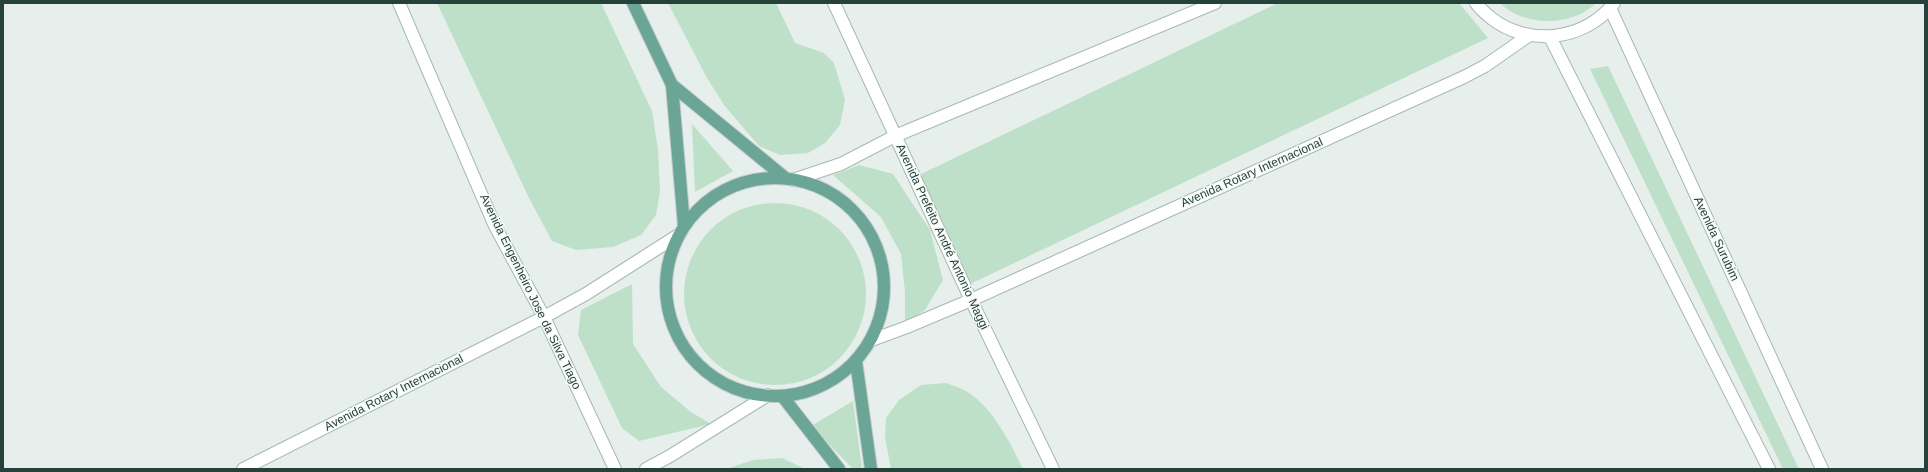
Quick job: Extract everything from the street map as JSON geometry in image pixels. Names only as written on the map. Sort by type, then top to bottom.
[{"type":"main road","points":[[633,3],[672,85],[682,230]]},
{"type":"main road","points":[[672,85],[788,179]]},
{"type":"main road","points":[[788,179],[819,186],[849,206],[871,235],[883,269],[883,306],[872,340],[856,361],[823,386],[783,397],[748,393],[716,379],[691,356],[673,326],[666,292],[670,257],[682,230],[711,198],[745,181],[788,179]]},
{"type":"main road","points":[[856,361],[871,469]]},
{"type":"main road","points":[[783,397],[839,469]]},
{"type":"street","name":"Avenida Engenheiro Jose da Silva Tiago","points":[[399,3],[495,226],[544,317],[615,469]]},
{"type":"street","name":"Avenida Prefeito André Antonio Maggi","points":[[834,3],[971,300],[1053,469]]},
{"type":"street","points":[[788,179],[841,164],[895,136],[1215,3]]},
{"type":"street","points":[[1476,3],[1479,8],[1501,26],[1528,36],[1550,37],[1572,33],[1592,23],[1612,6]]},
{"type":"street","name":"Avenida Surubim","points":[[1612,6],[1822,469]]},
{"type":"street","name":"Avenida Rotary Internacional","points":[[872,340],[971,300],[1464,77],[1485,66],[1528,36]]},
{"type":"street","points":[[1550,37],[1769,469]]},
{"type":"street","name":"Avenida Rotary Internacional","points":[[243,469],[544,317],[586,294],[682,230]]},
{"type":"street","points":[[646,469],[670,456],[768,395]]},
{"type":"green space","points":[[437,3],[601,3],[652,111],[658,149],[660,191],[656,215],[641,235],[613,247],[576,250],[552,241],[529,198]]},
{"type":"green space","points":[[668,3],[776,3],[795,43],[824,53],[834,63],[845,100],[840,125],[825,143],[808,153],[780,155],[759,146],[724,105],[707,78]]},
{"type":"green space","points":[[1278,3],[1459,3],[1488,38],[970,284],[917,176]]},
{"type":"green space","points":[[1500,3],[1596,3],[1586,11],[1574,16],[1561,20],[1548,21],[1535,20],[1522,16],[1510,11]]},
{"type":"green space","points":[[1608,66],[1799,469],[1783,469],[1590,69]]},
{"type":"green space","points":[[692,124],[733,171],[695,192]]},
{"type":"green space","points":[[859,165],[893,174],[930,230],[943,280],[925,310],[905,323],[905,292],[901,254],[881,217],[833,175]]},
{"type":"green space","points":[[766,203],[784,203],[810,210],[826,218],[845,236],[851,243],[859,259],[866,285],[866,303],[859,329],[851,345],[833,364],[826,370],[801,381],[784,385],[766,385],[740,378],[724,370],[699,345],[691,329],[686,312],[684,303],[684,285],[691,259],[699,243],[724,218],[740,210],[757,205]]},
{"type":"green space","points":[[632,284],[633,344],[661,387],[691,412],[711,424],[639,441],[622,428],[578,335],[581,310]]},
{"type":"green space","points":[[946,383],[964,390],[983,404],[1006,436],[1023,469],[891,469],[885,437],[886,418],[899,400],[921,385]]},
{"type":"green space","points":[[853,401],[862,469],[853,469],[811,426]]},
{"type":"green space","points":[[782,458],[805,469],[726,469],[753,460]]}]
